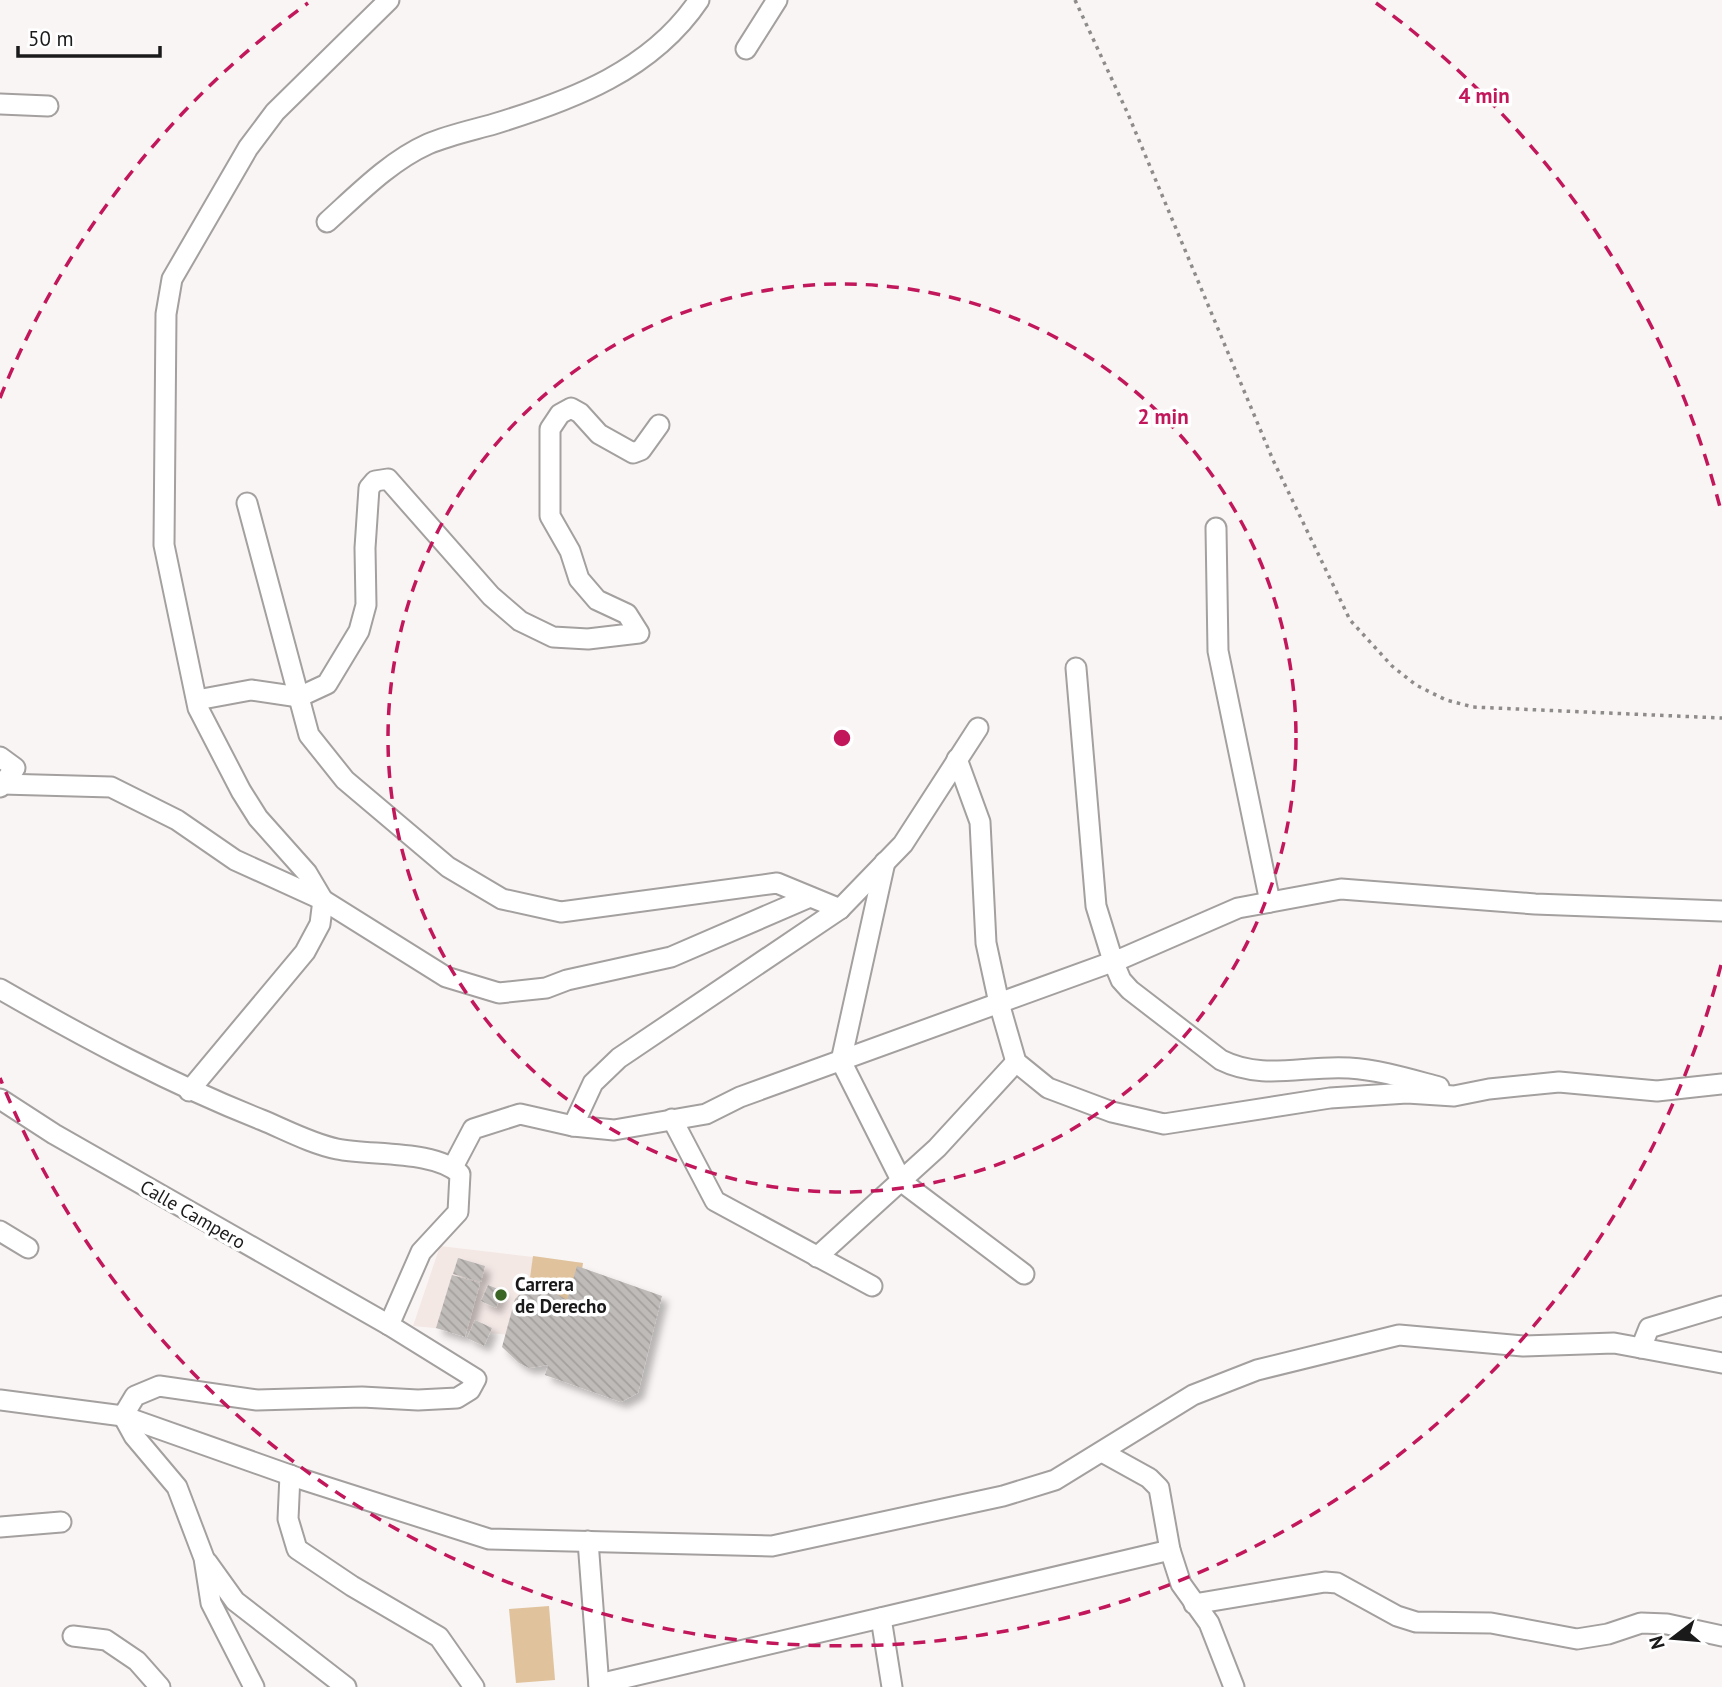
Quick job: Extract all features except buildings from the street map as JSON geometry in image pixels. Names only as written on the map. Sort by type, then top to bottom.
[{"type":"street","points":[[189,1091],[305,952],[320,924],[323,900],[307,873],[258,818],[241,791],[197,700],[164,545],[166,314],[172,279],[248,148],[275,112],[389,0]]},
{"type":"street","points":[[327,222],[377,177],[428,144],[558,104],[637,64],[684,23],[699,0]]},
{"type":"street","points":[[746,49],[777,0]]},
{"type":"street","points":[[0,104],[48,106]]},
{"type":"street","points":[[197,700],[251,690],[299,697],[327,684],[359,631],[366,605],[365,548],[369,488],[376,481],[388,479],[398,487],[409,505],[491,596],[520,621],[553,637],[588,639],[639,633],[626,614],[597,600],[579,579],[570,551],[550,516],[550,429],[560,414],[571,408],[580,413],[599,434],[633,453],[641,450],[659,425]]},
{"type":"street","points":[[247,503],[309,735],[345,780],[448,867],[502,899],[561,912],[777,883],[840,908]]},
{"type":"street","points":[[1216,528],[1218,651],[1270,902]]},
{"type":"street","points":[[1076,668],[1096,906],[1121,980],[1130,990],[1221,1060],[1237,1068],[1258,1073],[1345,1068],[1379,1070],[1464,1094]]},
{"type":"street","points":[[573,1126],[593,1083],[619,1058],[840,908],[902,844],[978,728]]},
{"type":"street","points":[[0,757],[15,768],[1,785]]},
{"type":"street","points":[[957,760],[980,822],[986,943],[999,1003],[1016,1062],[1048,1088],[1112,1112],[1164,1124],[1330,1098],[1407,1093],[1464,1094],[1559,1083],[1657,1091],[1722,1084]]},
{"type":"street","points":[[1,785],[111,787],[177,820],[235,860],[323,900],[446,976],[499,993],[546,988],[567,980],[671,957],[810,897]]},
{"type":"street","points":[[885,862],[841,1061],[902,1182],[1024,1274]]},
{"type":"street","points":[[453,1167],[473,1129],[498,1120],[520,1114],[573,1126],[614,1130],[705,1114],[740,1097],[1114,961],[1238,908],[1341,889],[1535,904],[1722,911]]},
{"type":"street","points":[[0,989],[189,1091],[333,1149],[371,1155],[423,1158],[453,1167],[460,1174],[458,1212],[421,1252],[389,1325]]},
{"type":"street","points":[[817,1256],[937,1148],[1016,1062]]},
{"type":"street","name":"Calle Campero","points":[[0,1099],[65,1141],[389,1325],[476,1379],[470,1390],[457,1398],[418,1400],[362,1397],[257,1400],[159,1386],[135,1396],[123,1416]]},
{"type":"street","points":[[672,1119],[715,1201],[872,1286]]},
{"type":"street","points":[[0,1231],[28,1248]]},
{"type":"street","points":[[1641,1348],[1649,1328],[1722,1306]]},
{"type":"street","points":[[0,1400],[123,1416],[290,1475],[489,1539],[772,1546],[1003,1496],[1055,1480],[1193,1395],[1244,1375],[1399,1335],[1523,1346],[1615,1343],[1722,1363]]},
{"type":"street","points":[[123,1416],[134,1436],[177,1487],[204,1558],[211,1603],[254,1687]]},
{"type":"street","points":[[1102,1452],[1149,1478],[1159,1488],[1170,1549],[1181,1584],[1209,1623],[1234,1687]]},
{"type":"street","points":[[290,1475],[288,1519],[297,1549],[352,1586],[439,1637],[474,1687]]},
{"type":"street","points":[[0,1527],[61,1522]]},
{"type":"street","points":[[588,1541],[599,1686],[1170,1549]]},
{"type":"street","points":[[204,1558],[235,1601],[346,1687]]},
{"type":"street","points":[[1194,1604],[1325,1581],[1337,1583],[1397,1616],[1416,1622],[1491,1623],[1577,1639],[1608,1634],[1641,1623],[1667,1624],[1722,1636]]},
{"type":"street","points":[[881,1618],[892,1687]]},
{"type":"street","points":[[73,1636],[106,1640],[137,1661],[160,1687]]},
{"type":"path","points":[[1075,0],[1128,114],[1308,537],[1350,620],[1372,646],[1416,685],[1446,700],[1473,707],[1722,718]]},
{"type":"shaded area","name":"Carrera de Derecho","points":[[440,1246],[583,1263],[522,1336],[413,1326]]},
{"type":"shaded area","points":[[533,1256],[583,1263],[572,1344],[522,1336]]},
{"type":"shaded area","points":[[549,1606],[555,1680],[516,1683],[509,1609]]},
{"type":"place","name":"Carrera de Derecho","points":[[501,1295]]}]
